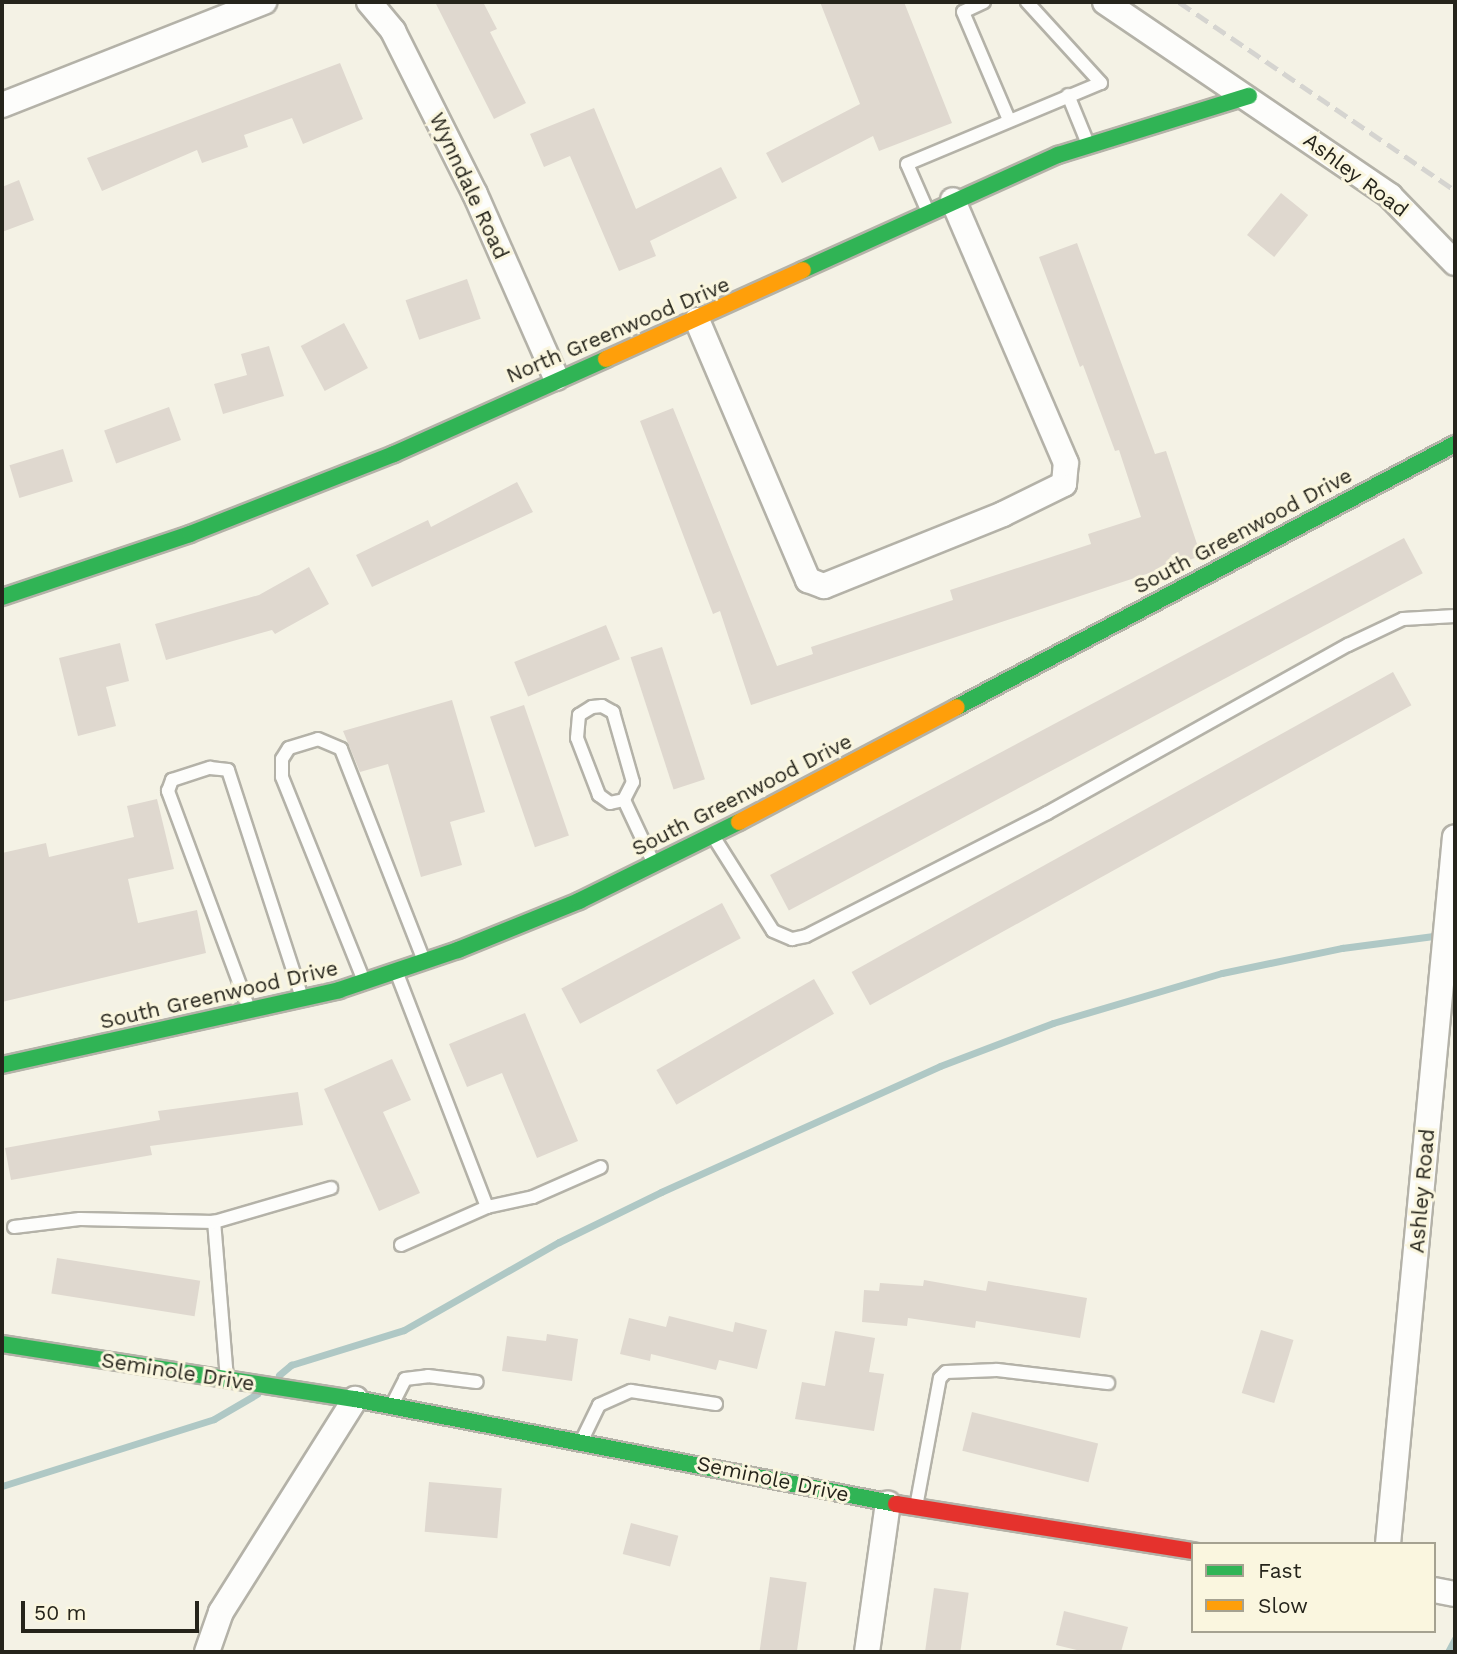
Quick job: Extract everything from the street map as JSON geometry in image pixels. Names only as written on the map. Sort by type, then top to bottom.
[{"type":"street","points":[[2,105],[264,2]]},
{"type":"street","name":"Wynndale Road","points":[[369,2],[393,31],[475,194],[556,378]]},
{"type":"street","name":"Ashley Road","points":[[1105,2],[1249,96],[1390,196],[1455,263]]},
{"type":"street","name":"North Greenwood Drive","points":[[2,597],[190,534],[382,459],[556,378],[697,320],[953,200],[1089,146],[1249,96]]},
{"type":"street","points":[[697,320],[808,580],[824,586],[1003,514],[1064,484],[1066,463],[953,200]]},
{"type":"street","name":"South Greenwood Drive","points":[[2,1065],[250,1011],[364,982],[424,962],[579,901],[712,836],[1455,444]]},
{"type":"street","name":"Ashley Road","points":[[1388,1542],[1455,837]]},
{"type":"street","name":"Seminole Drive","points":[[2,1344],[392,1405],[582,1440],[888,1503],[1191,1551]]},
{"type":"street","points":[[207,1652],[221,1612],[355,1399]]},
{"type":"street","points":[[867,1652],[888,1503]]},
{"type":"street","points":[[1436,1590],[1455,1594]]},
{"type":"lane","points":[[984,2],[963,12],[1009,120]]},
{"type":"lane","points":[[928,212],[907,164],[1101,83],[1027,2]]},
{"type":"lane","points":[[1069,95],[1089,146]]},
{"type":"lane","points":[[712,836],[773,931],[792,939],[806,936],[1047,813],[1348,645],[1403,619],[1455,616]]},
{"type":"lane","points":[[625,800],[610,803],[598,795],[577,738],[579,715],[592,707],[602,706],[612,712],[633,782],[625,800],[654,864]]},
{"type":"lane","points":[[364,982],[282,777],[282,759],[289,748],[318,739],[341,749],[424,962]]},
{"type":"lane","points":[[250,1011],[168,791],[172,780],[210,768],[228,771],[302,998]]},
{"type":"lane","points":[[396,971],[487,1207]]},
{"type":"lane","points":[[401,1245],[487,1207],[533,1198],[601,1167]]},
{"type":"lane","points":[[14,1227],[80,1219],[214,1222],[331,1188]]},
{"type":"lane","points":[[214,1222],[227,1379]]},
{"type":"lane","points":[[916,1507],[940,1378],[946,1372],[997,1370],[1108,1383]]},
{"type":"lane","points":[[392,1405],[405,1379],[428,1376],[478,1382]]},
{"type":"lane","points":[[582,1440],[599,1405],[631,1391],[716,1404]]},
{"type":"building","points":[[435,2],[483,2],[497,29],[490,32],[526,103],[494,119]]},
{"type":"building","points":[[820,2],[904,2],[952,123],[879,151],[873,136],[782,183],[766,153],[860,104]]},
{"type":"building","points":[[340,63],[363,119],[303,144],[292,118],[244,135],[248,147],[202,163],[197,150],[102,191],[87,158]]},
{"type":"building","points":[[594,108],[636,209],[721,167],[737,198],[650,241],[656,256],[619,271],[570,156],[544,167],[530,134]]},
{"type":"building","points":[[19,180],[34,220],[2,232],[2,187]]},
{"type":"building","points":[[1281,193],[1308,215],[1274,257],[1247,235]]},
{"type":"building","points":[[1077,243],[1155,454],[1166,451],[1201,556],[751,705],[720,611],[713,614],[640,421],[673,408],[777,666],[813,654],[811,647],[953,600],[950,590],[1091,544],[1088,534],[1141,517],[1119,450],[1115,451],[1083,365],[1080,367],[1039,257]]},
{"type":"building","points":[[467,279],[481,319],[419,340],[406,300]]},
{"type":"building","points":[[344,323],[368,368],[325,391],[301,346]]},
{"type":"building","points":[[269,346],[284,396],[223,414],[214,384],[247,375],[241,354]]},
{"type":"building","points":[[169,407],[181,440],[116,463],[104,431]]},
{"type":"building","points":[[63,449],[73,482],[19,498],[9,465]]},
{"type":"building","points":[[517,482],[533,512],[372,587],[356,555],[428,520],[431,527]]},
{"type":"building","points":[[1404,538],[1423,573],[789,910],[770,875]]},
{"type":"building","points":[[309,567],[329,604],[275,634],[272,630],[166,660],[155,624],[259,595]]},
{"type":"building","points":[[606,625],[620,659],[528,696],[514,662]]},
{"type":"building","points":[[120,643],[129,681],[106,687],[116,726],[78,736],[59,658]]},
{"type":"building","points":[[662,647],[705,779],[674,789],[631,657]]},
{"type":"building","points":[[1393,672],[1411,705],[870,1005],[852,972]]},
{"type":"building","points":[[452,700],[485,812],[450,822],[462,865],[421,877],[388,764],[360,772],[343,731]]},
{"type":"building","points":[[524,705],[569,835],[535,847],[490,717]]},
{"type":"building","points":[[157,799],[174,869],[128,879],[138,923],[197,910],[206,953],[2,1002],[2,853],[46,843],[49,857],[134,837],[127,806]]},
{"type":"building","points":[[722,903],[741,938],[580,1024],[561,988]]},
{"type":"building","points":[[814,979],[834,1014],[676,1105],[656,1070]]},
{"type":"building","points":[[525,1013],[578,1141],[537,1158],[502,1073],[467,1087],[449,1044]]},
{"type":"building","points":[[392,1059],[411,1100],[383,1112],[420,1193],[379,1211],[324,1089]]},
{"type":"building","points":[[298,1092],[303,1125],[150,1146],[152,1155],[11,1180],[5,1148],[160,1120],[158,1111]]},
{"type":"building","points":[[57,1258],[200,1281],[195,1316],[51,1294]]},
{"type":"building","points":[[924,1280],[986,1291],[988,1281],[1087,1298],[1080,1338],[976,1321],[975,1328],[908,1318],[907,1326],[862,1322],[864,1290],[879,1291],[880,1283],[923,1286]]},
{"type":"building","points":[[669,1316],[733,1332],[735,1322],[767,1330],[757,1369],[719,1360],[716,1370],[651,1354],[650,1361],[620,1354],[629,1318],[666,1327]]},
{"type":"building","points":[[1261,1330],[1294,1340],[1274,1403],[1242,1393]]},
{"type":"building","points":[[835,1331],[875,1338],[869,1372],[884,1374],[874,1431],[795,1419],[802,1382],[825,1386]]},
{"type":"building","points":[[547,1334],[578,1339],[572,1381],[502,1371],[507,1336],[546,1341]]},
{"type":"building","points":[[972,1412],[1098,1443],[1088,1482],[962,1451]]},
{"type":"building","points":[[429,1482],[502,1488],[497,1538],[425,1532]]},
{"type":"building","points":[[631,1523],[678,1536],[670,1567],[623,1554]]},
{"type":"building","points":[[770,1577],[807,1582],[797,1652],[759,1652]]},
{"type":"building","points":[[934,1588],[969,1593],[960,1652],[925,1652]]},
{"type":"building","points":[[1064,1611],[1128,1627],[1121,1652],[1085,1652],[1056,1645]]},
{"type":"waterway","points":[[279,1375],[291,1365],[404,1330],[559,1242],[661,1192],[940,1066],[1053,1023],[1222,973],[1342,948],[1441,935]]},
{"type":"waterway","points":[[2,1486],[214,1419],[257,1394]]},
{"type":"waterway","points":[[1448,1652],[1455,1639]]},
{"type":"railway","points":[[1179,2],[1455,190]]},
{"type":"traffic: fast","points":[[803,270],[1058,155],[1249,96]]},
{"type":"traffic: fast","points":[[2,597],[190,534],[394,454],[606,359]]},
{"type":"traffic: fast","points":[[957,707],[1455,444]]},
{"type":"traffic: fast","points":[[2,1065],[339,990],[458,950],[579,901],[739,822]]},
{"type":"traffic: fast","points":[[2,1344],[355,1399],[896,1504]]},
{"type":"traffic: slow","points":[[606,359],[803,270]]},
{"type":"traffic: slow","points":[[739,822],[957,707]]},
{"type":"traffic: jam","points":[[896,1504],[1191,1551]]}]
